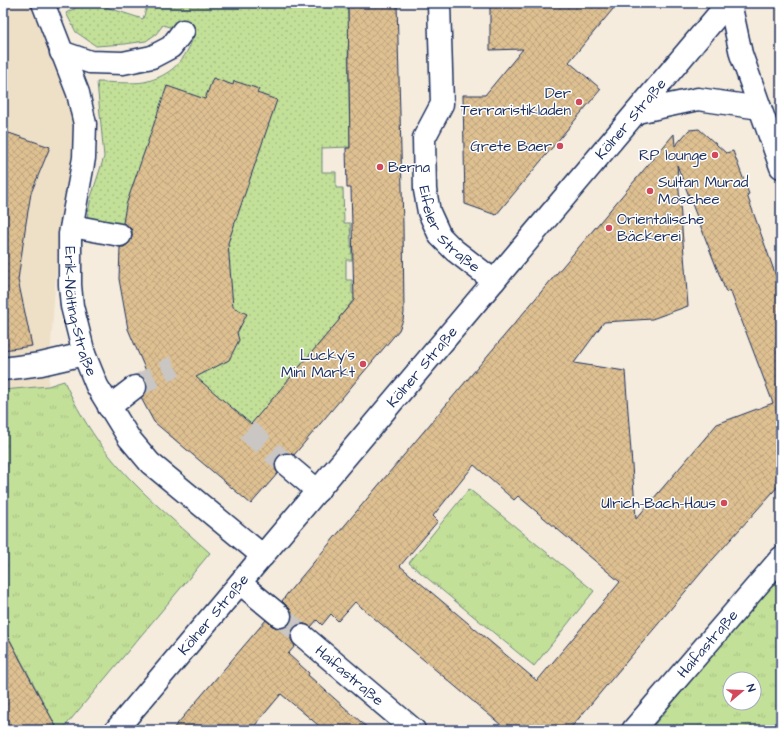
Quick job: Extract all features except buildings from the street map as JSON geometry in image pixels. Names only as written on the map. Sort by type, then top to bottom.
[{"type":"street","name":"Eifeler Straße","points":[[439,3],[442,104],[424,138],[425,190],[428,212],[440,236],[454,250],[494,281]]},
{"type":"street","name":"Kölner Straße","points":[[116,730],[729,3]]},
{"type":"street","points":[[729,3],[741,54],[781,167]]},
{"type":"street","name":"Erik-Nölting-Straße","points":[[40,4],[78,94],[85,124],[84,158],[70,234],[70,285],[72,306],[84,354],[97,386],[109,407],[129,438],[150,463],[263,556]]},
{"type":"street","points":[[61,52],[90,62],[122,63],[152,57],[171,47],[183,31]]},
{"type":"street","points":[[637,112],[698,99],[760,108]]},
{"type":"street","points":[[72,226],[120,235]]},
{"type":"street","points":[[3,369],[41,364],[84,354]]},
{"type":"street","points":[[109,407],[135,387]]},
{"type":"street","points":[[287,464],[318,491]]},
{"type":"street","name":"Haifastraße","points":[[633,730],[781,558]]},
{"type":"street","points":[[240,583],[280,616]]},
{"type":"street","name":"Haifastraße","points":[[303,636],[414,730]]},
{"type":"shaded area","points":[[3,3],[40,3],[82,128],[59,231],[48,386],[3,390]]},
{"type":"green space","points":[[84,3],[93,3],[143,19],[148,3],[347,3],[348,21],[353,22],[354,45],[348,46],[350,147],[322,148],[322,172],[336,172],[336,188],[343,188],[344,223],[350,223],[352,260],[346,260],[346,280],[352,280],[352,293],[356,297],[338,319],[339,321],[242,436],[189,390],[175,236],[86,223],[91,197],[104,157],[97,82],[139,83],[162,76],[176,66],[182,59],[191,44],[194,35],[163,25],[156,34],[146,41],[96,46],[76,32],[66,13]]},
{"type":"green space","points":[[64,381],[87,425],[104,449],[128,477],[210,553],[62,730],[58,730],[9,638],[3,641],[3,390],[48,386]]},
{"type":"green space","points":[[469,489],[594,591],[534,666],[409,563]]},
{"type":"green space","points":[[781,573],[781,730],[650,730]]},
{"type":"tunnel","points":[[135,387],[175,366]]},
{"type":"tunnel","points":[[247,430],[287,465]]},
{"type":"tunnel","points":[[280,616],[303,636]]},
{"type":"place","name":"Der Terraristikladen","points":[[579,102]]},
{"type":"place","name":"Grete Baer","points":[[560,146]]},
{"type":"place","name":"RP lounge","points":[[715,155]]},
{"type":"place","name":"Berna","points":[[380,167]]},
{"type":"place","name":"Sultan Murad Moschee","points":[[650,191]]},
{"type":"place","name":"Orientalische Bäckerei","points":[[609,228]]},
{"type":"place","name":"Lucky's Mini Markt","points":[[363,364]]},
{"type":"place","name":"Ulrich-Bach-Haus","points":[[724,503]]}]
